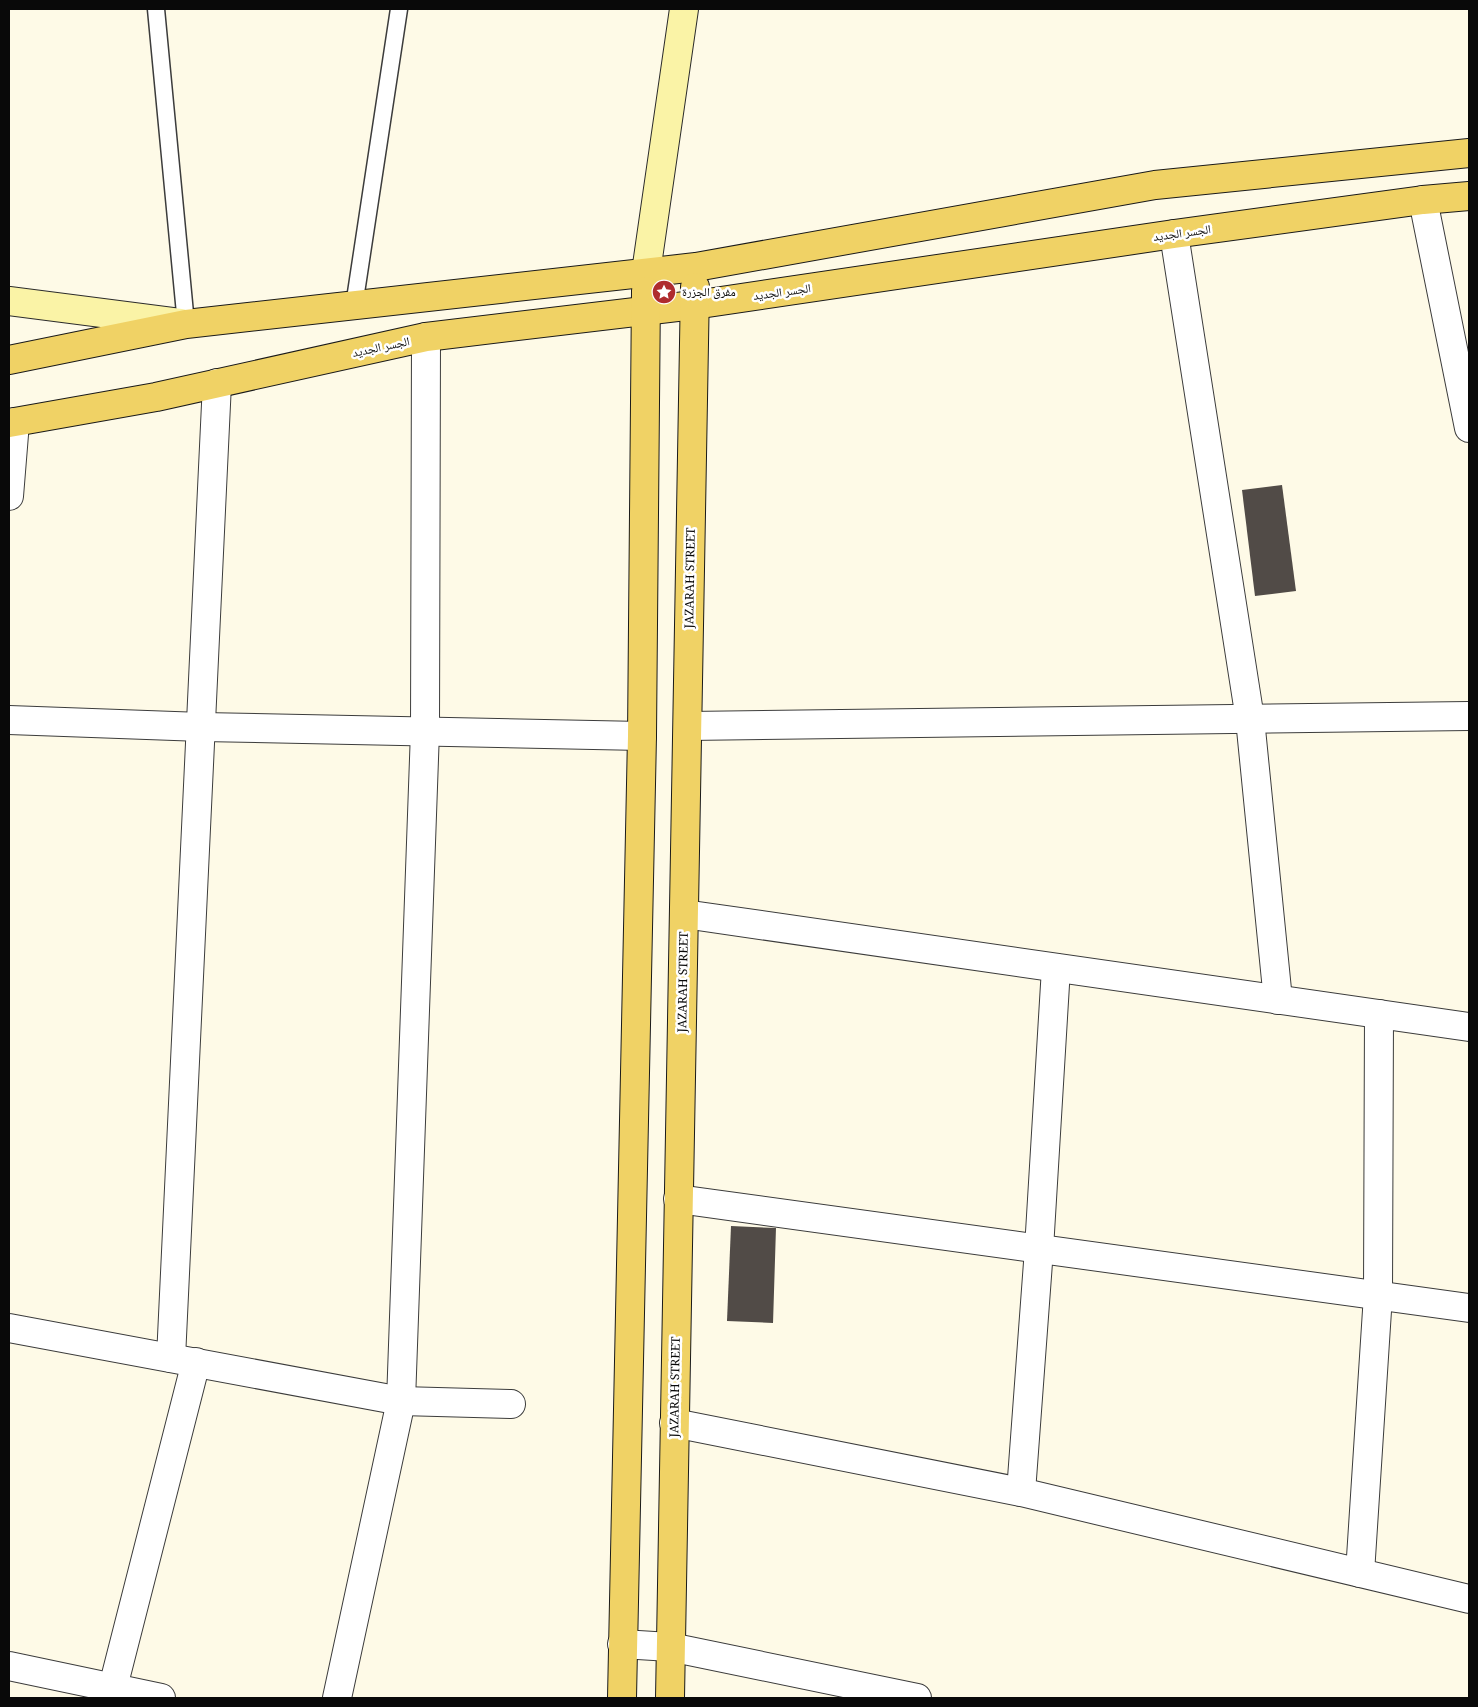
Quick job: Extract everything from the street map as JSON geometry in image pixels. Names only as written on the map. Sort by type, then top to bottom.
[{"type":"main road","points":[[9,360],[186,324],[696,267],[1155,185],[1469,153]]},
{"type":"main road","name":"الجسر الجديد","points":[[12,422],[156,397],[426,337],[694,305],[1174,234],[1423,200],[1469,196]]},
{"type":"main road","name":"JAZARAH STREET","points":[[670,1698],[696,267]]},
{"type":"main road","points":[[622,1698],[642,736],[646,272]]},
{"type":"street","points":[[646,272],[684,9]]},
{"type":"street","points":[[1423,200],[1469,428]]},
{"type":"street","points":[[1174,234],[1250,719],[1278,1000]]},
{"type":"street","points":[[9,301],[186,324]]},
{"type":"street","points":[[337,1698],[401,1401],[425,732],[426,337]]},
{"type":"street","points":[[113,1687],[183,1360],[202,727],[217,383]]},
{"type":"street","points":[[9,496],[12,422]]},
{"type":"street","points":[[688,726],[1469,716]]},
{"type":"street","points":[[9,720],[202,727],[642,736]]},
{"type":"street","points":[[684,914],[1469,1027]]},
{"type":"street","points":[[1021,1492],[1039,1249],[1056,968]]},
{"type":"street","points":[[1360,1573],[1378,1295],[1379,1014]]},
{"type":"street","points":[[678,1199],[1469,1308]]},
{"type":"street","points":[[9,1328],[401,1401],[511,1404]]},
{"type":"street","points":[[674,1423],[1021,1492],[1469,1599]]},
{"type":"street","points":[[622,1644],[670,1647],[916,1698]]},
{"type":"street","points":[[9,1666],[161,1698]]},
{"type":"lane","points":[[156,9],[186,324]]},
{"type":"lane","points":[[354,306],[399,9]]},
{"type":"building","points":[[1282,485],[1296,591],[1255,596],[1242,490]]},
{"type":"building","points":[[731,1226],[776,1228],[773,1323],[727,1321]]},
{"type":"place","name":"مفرق الجزرة","points":[[664,292]]}]
